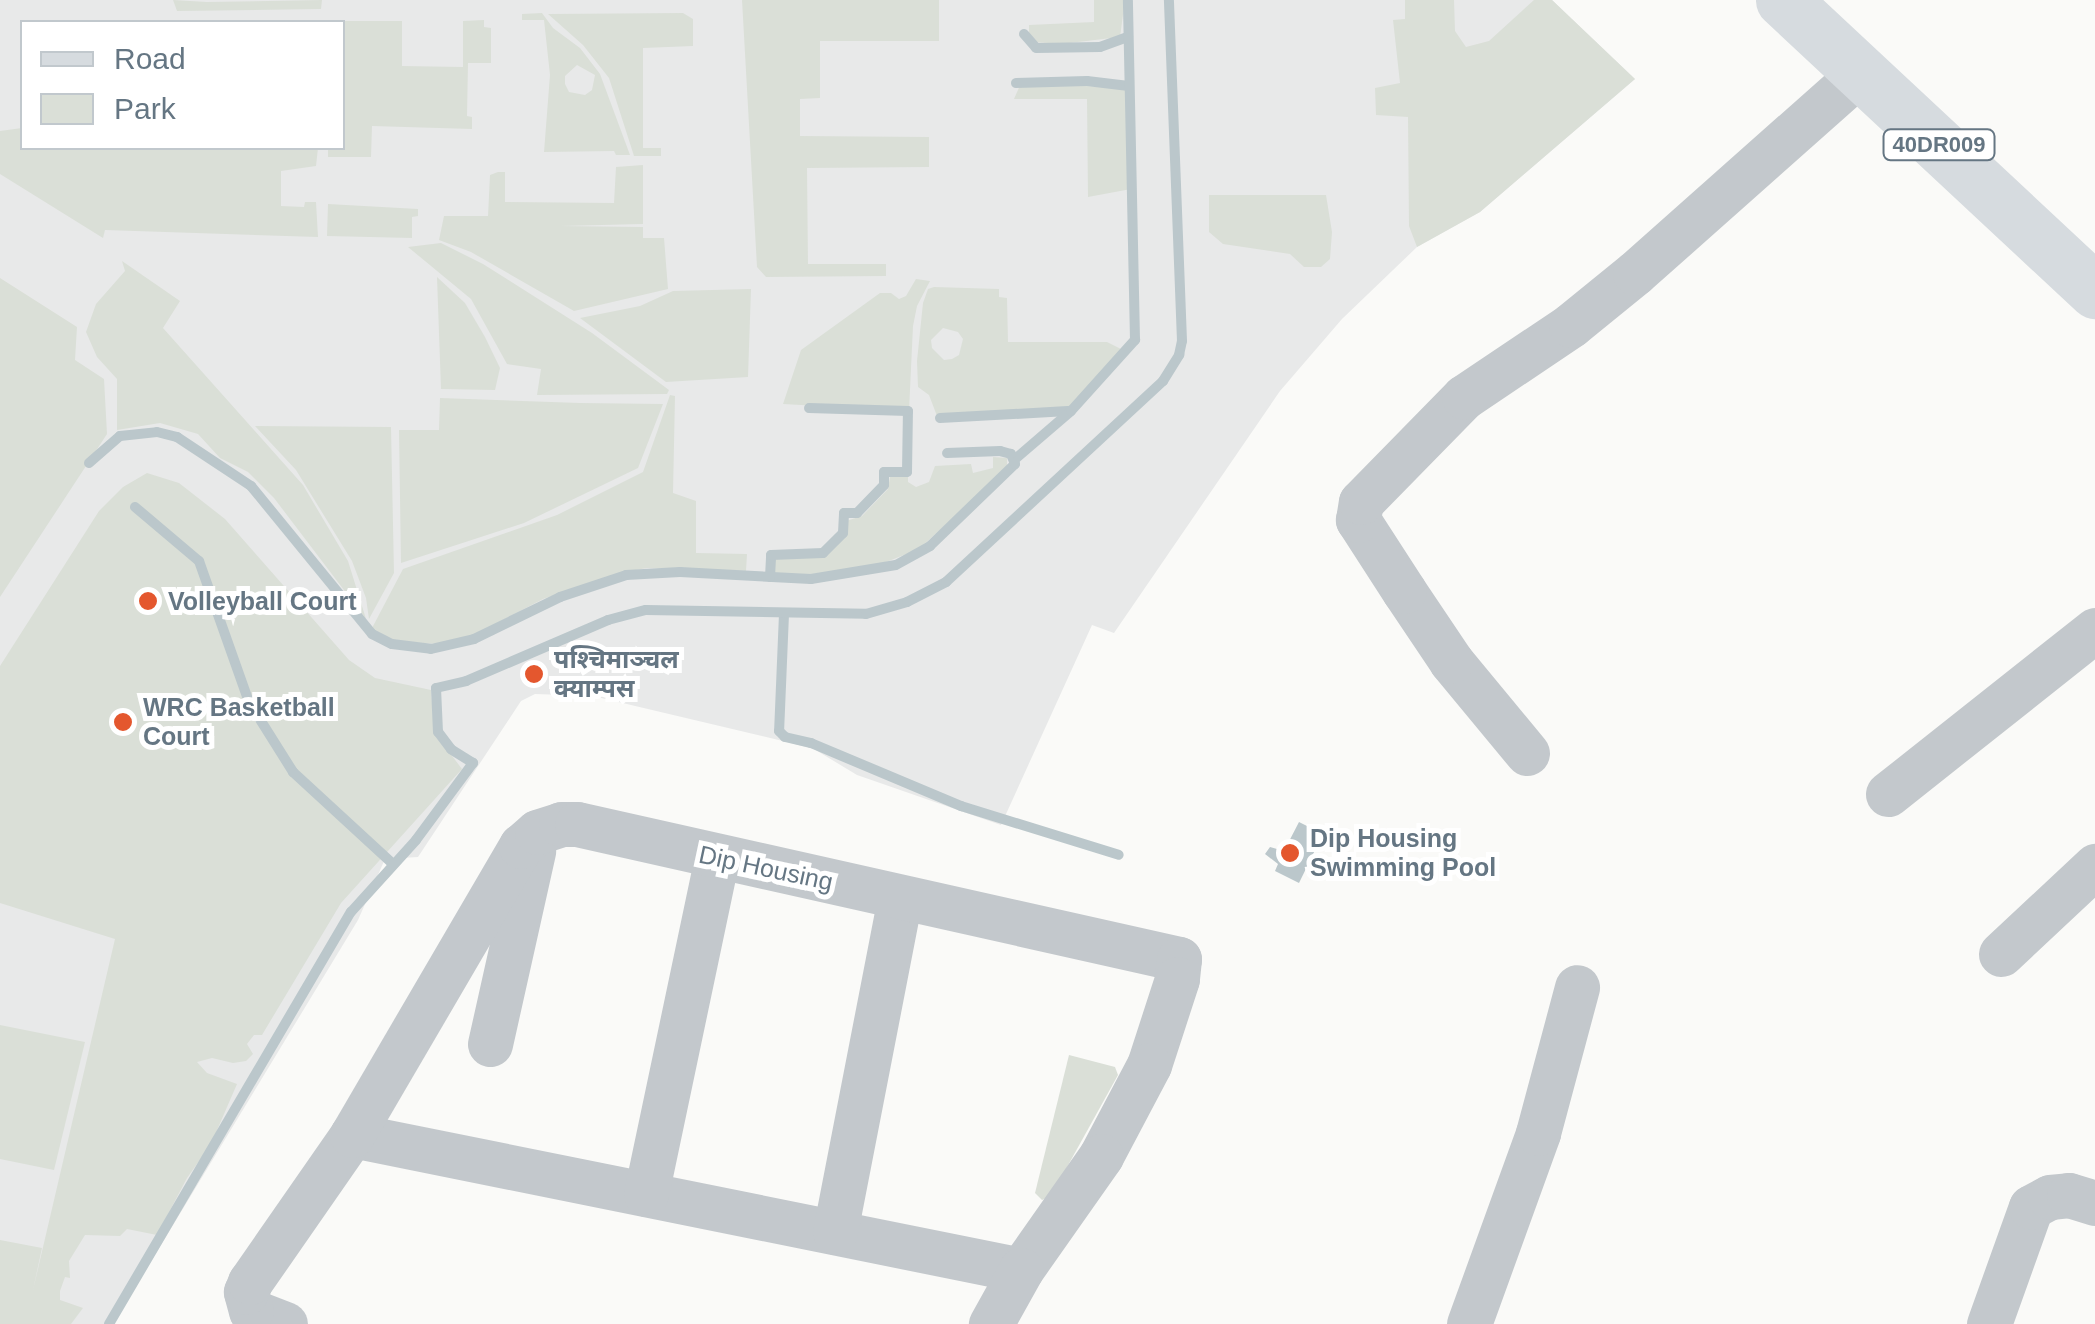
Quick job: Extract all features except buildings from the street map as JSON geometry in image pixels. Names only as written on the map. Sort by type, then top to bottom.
[{"type":"main road","name":"40DR009","points":[[1784,0],[1861,72],[2087,266]]},
{"type":"street","points":[[1527,753],[1451,661],[1404,591],[1358,520],[1361,502],[1464,397],[1570,325],[1635,273],[1861,72]]},
{"type":"street","points":[[1888,794],[2095,630]]},
{"type":"street","name":"Dip Housing","points":[[537,832],[577,824],[1180,959],[1178,979],[1149,1065],[1101,1156],[1020,1270],[991,1324]]},
{"type":"street","points":[[490,1044],[537,832]]},
{"type":"street","points":[[285,1324],[251,1310],[246,1292],[352,1136],[521,846],[537,832]]},
{"type":"street","points":[[646,1194],[717,858]]},
{"type":"street","points":[[2001,954],[2095,866]]},
{"type":"street","points":[[836,1232],[900,897]]},
{"type":"street","points":[[1469,1324],[1538,1133],[1577,987]]},
{"type":"street","points":[[352,1136],[1020,1270]]},
{"type":"street","points":[[1989,1324],[2032,1206],[2069,1195],[2095,1204]]},
{"type":"shaded area","name":"पश्‍चिमाञ्‍चल क्याम्पस","points":[[0,0],[1552,0],[1635,79],[1480,212],[1417,247],[1342,319],[1280,391],[1114,633],[1092,625],[1001,825],[857,775],[814,749],[593,696],[535,694],[521,701],[418,857],[385,859],[358,920],[113,1324],[0,1324]]},
{"type":"shaded area","name":"Dip Housing Swimming Pool","points":[[1299,822],[1323,834],[1299,883],[1275,871],[1278,864],[1265,854],[1270,847],[1284,851]]},
{"type":"green space","points":[[173,0],[322,0],[321,9],[177,11]]},
{"type":"green space","points":[[742,0],[939,0],[939,41],[820,41],[820,98],[800,99],[800,136],[929,137],[929,167],[807,168],[808,264],[886,264],[886,276],[766,277],[757,267]]},
{"type":"green space","points":[[1094,0],[1125,0],[1120,37],[1061,44],[1033,42],[1029,37],[1029,25],[1094,22]]},
{"type":"green space","points":[[1405,0],[1454,0],[1455,31],[1466,47],[1489,41],[1534,0],[1552,0],[1635,79],[1480,212],[1417,247],[1409,226],[1408,117],[1376,115],[1375,88],[1400,83],[1393,20],[1405,19]]},
{"type":"green space","points":[[542,13],[553,28],[580,48],[600,74],[630,155],[616,155],[614,151],[544,152],[550,75],[544,20],[522,20],[522,14]],"holes":[[[577,65],[595,75],[592,90],[585,95],[569,92],[565,84],[565,76]]]},
{"type":"green space","points":[[683,13],[693,19],[693,46],[643,48],[643,148],[661,148],[661,156],[634,156],[609,78],[583,45],[548,14]]},
{"type":"green space","points":[[484,20],[484,27],[491,28],[491,63],[468,63],[467,116],[472,117],[472,129],[372,126],[371,157],[328,157],[328,150],[345,150],[345,21],[402,21],[402,66],[463,67],[463,21]]},
{"type":"green space","points":[[1021,83],[1129,88],[1131,189],[1088,197],[1087,99],[1014,99]]},
{"type":"green space","points":[[20,128],[20,150],[318,150],[316,166],[281,171],[281,206],[304,207],[305,202],[316,202],[318,237],[105,230],[103,238],[0,174],[0,131]]},
{"type":"green space","points":[[643,165],[643,224],[561,226],[643,227],[643,238],[664,238],[668,289],[574,311],[471,252],[439,240],[444,216],[488,216],[490,175],[498,172],[505,172],[505,202],[614,203],[616,167]]},
{"type":"green space","points":[[1209,195],[1326,195],[1332,232],[1330,259],[1321,267],[1304,267],[1290,254],[1223,244],[1209,232]]},
{"type":"green space","points":[[328,204],[418,209],[418,216],[412,217],[412,238],[327,236]]},
{"type":"green space","points":[[441,243],[483,264],[592,333],[669,390],[667,394],[537,395],[541,369],[507,364],[471,299],[408,247]]},
{"type":"green space","points":[[122,261],[180,301],[163,328],[303,485],[348,561],[366,619],[274,498],[248,472],[220,458],[198,434],[160,423],[117,430],[117,379],[97,357],[86,332],[96,304],[125,271]]},
{"type":"green space","points":[[437,277],[465,303],[485,337],[500,368],[495,390],[441,389]]},
{"type":"green space","points":[[0,278],[77,327],[75,360],[104,379],[107,434],[0,597]]},
{"type":"green space","points":[[916,279],[930,281],[917,306],[913,326],[909,411],[783,404],[801,350],[880,293],[891,293],[899,299],[906,296]]},
{"type":"green space","points":[[751,289],[748,377],[666,382],[580,318],[640,306],[673,291]]},
{"type":"green space","points":[[928,289],[999,289],[999,297],[1007,298],[1008,342],[1107,342],[1123,350],[1068,408],[937,416],[929,395],[918,387],[917,361]],"holes":[[[943,328],[958,332],[963,339],[959,355],[944,360],[932,348],[931,340]]]},
{"type":"green space","points":[[670,395],[675,396],[673,493],[696,501],[696,553],[747,554],[746,571],[647,568],[624,572],[543,599],[466,639],[438,644],[393,641],[371,630],[403,569],[557,515],[643,472]]},
{"type":"green space","points":[[440,398],[663,404],[638,468],[524,523],[401,563],[399,430],[439,430]]},
{"type":"green space","points":[[255,426],[391,427],[394,573],[369,619],[366,598],[352,561],[296,470]]},
{"type":"green space","points":[[993,457],[1007,458],[1007,468],[919,549],[871,568],[831,575],[773,575],[774,557],[823,556],[843,535],[846,521],[862,516],[888,489],[890,477],[908,475],[908,482],[916,487],[929,482],[935,466],[971,464],[973,473],[993,468]]},
{"type":"green space","points":[[147,473],[179,483],[225,519],[349,660],[375,678],[431,690],[434,732],[462,769],[341,903],[262,1035],[254,1035],[247,1044],[253,1054],[246,1061],[233,1063],[212,1058],[197,1062],[207,1073],[237,1084],[211,1144],[187,1178],[157,1235],[127,1229],[120,1236],[85,1235],[69,1261],[70,1278],[65,1277],[60,1291],[60,1300],[83,1308],[71,1324],[0,1324],[0,1240],[42,1248],[33,1290],[115,939],[0,903],[0,666],[99,511],[123,487]]},
{"type":"green space","points":[[0,1025],[85,1042],[54,1170],[0,1159]]},
{"type":"green space","points":[[1069,1055],[1115,1067],[1118,1075],[1051,1196],[1042,1200],[1035,1193]]},
{"type":"waterway","points":[[1014,460],[1071,411],[1135,340],[1128,0]]},
{"type":"waterway","points":[[109,1324],[351,912],[416,840],[473,763],[451,749],[438,732],[436,688],[466,681],[608,620],[646,610],[866,614],[907,602],[946,582],[1163,381],[1179,355],[1182,341],[1169,0]]},
{"type":"waterway","points":[[1024,34],[1036,48],[1100,47],[1128,37]]},
{"type":"waterway","points":[[1016,83],[1087,81],[1129,86]]},
{"type":"waterway","points":[[770,577],[771,555],[823,553],[843,533],[844,513],[857,513],[884,485],[884,472],[907,472],[908,411],[809,408]]},
{"type":"waterway","points":[[940,418],[1068,411]]},
{"type":"waterway","points":[[89,463],[120,436],[157,432],[177,437],[251,486],[372,634],[392,644],[431,649],[474,639],[560,597],[626,575],[680,572],[811,579],[896,565],[930,546],[1015,464],[1011,454],[1000,451],[947,453]]},
{"type":"waterway","points":[[135,507],[199,561],[249,702],[293,772],[392,863]]},
{"type":"waterway","points":[[784,614],[779,731],[785,737],[811,743],[961,806],[1119,855]]},
{"type":"place","name":"Volleyball Court","points":[[148,601]]},
{"type":"place","name":"पश्‍चिमाञ्‍चल क्याम्पस","points":[[534,674]]},
{"type":"place","name":"WRC Basketball Court","points":[[123,722]]},
{"type":"place","name":"Dip Housing Swimming Pool","points":[[1290,853]]}]
